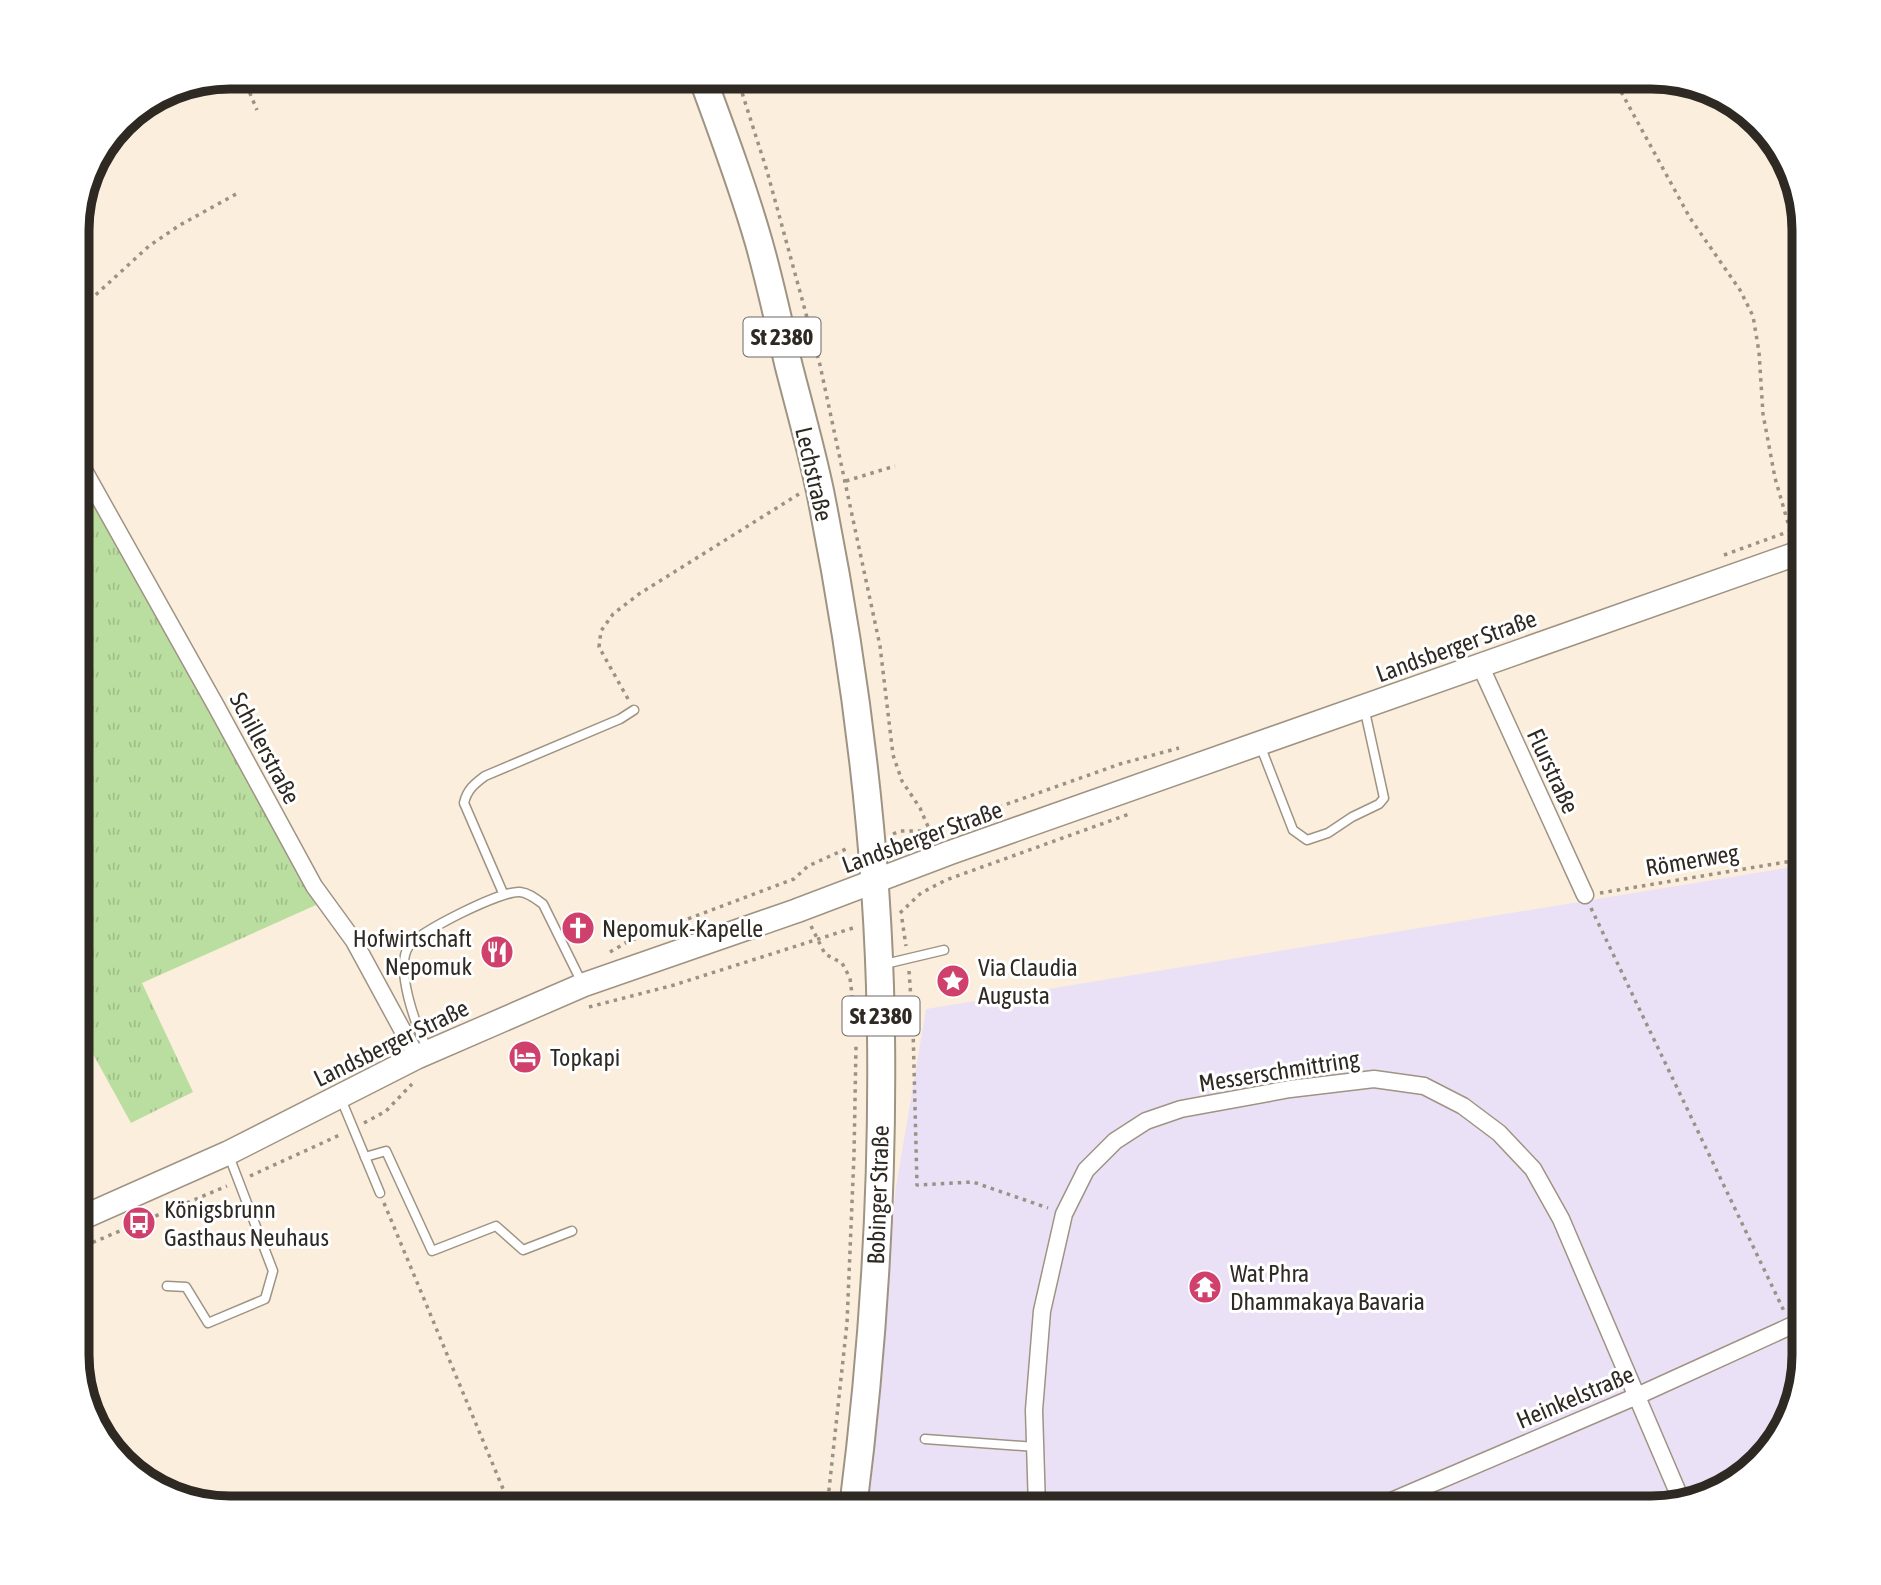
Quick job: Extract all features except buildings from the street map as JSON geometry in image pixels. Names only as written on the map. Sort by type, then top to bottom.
[{"type":"main road","name":"Lechstraße","points":[[706,89],[758,242],[819,487],[841,602],[858,717],[874,882]]},
{"type":"main road","name":"Bobinger Straße","points":[[854,1496],[867,1390],[876,1259],[881,1034],[874,882]]},
{"type":"street","name":"Schillerstraße","points":[[90,481],[314,886],[354,941],[423,1054]]},
{"type":"street","name":"Landsberger Straße","points":[[90,1214],[228,1153],[423,1054],[583,985],[1792,556]]},
{"type":"street","name":"Flurstraße","points":[[1480,666],[1585,895]]},
{"type":"street","name":"Messerschmittring","points":[[1037,1496],[1034,1410],[1042,1311],[1064,1214],[1086,1170],[1115,1141],[1146,1121],[1181,1109],[1290,1089],[1374,1079],[1424,1086],[1463,1106],[1499,1133],[1533,1168],[1561,1219],[1678,1493]]},
{"type":"street","name":"Heinkelstraße","points":[[1403,1496],[1637,1396],[1792,1326]]},
{"type":"lane","points":[[1260,744],[1293,830],[1307,840],[1328,833],[1352,817],[1380,804],[1384,798],[1364,707]]},
{"type":"lane","points":[[503,893],[464,803],[473,784],[485,776],[620,719],[634,710]]},
{"type":"lane","points":[[423,1054],[404,966],[408,947],[423,934],[503,893],[519,891],[532,895],[543,904],[583,985]]},
{"type":"lane","points":[[878,965],[944,950]]},
{"type":"lane","points":[[340,1096],[380,1193]]},
{"type":"lane","points":[[365,1157],[386,1151],[432,1251],[496,1226],[523,1251],[572,1231]]},
{"type":"lane","points":[[167,1286],[186,1287],[208,1323],[265,1299],[273,1270],[228,1153]]},
{"type":"lane","points":[[925,1440],[1036,1447]]},
{"type":"path","points":[[248,89],[257,110]]},
{"type":"path","points":[[1620,89],[1690,218],[1740,290],[1753,316],[1759,352],[1763,414],[1775,478],[1792,534]]},
{"type":"path","points":[[90,300],[149,246],[237,193]]},
{"type":"path","points":[[634,710],[599,647],[601,631],[613,614],[639,594],[800,493],[894,466]]},
{"type":"path","points":[[894,833],[931,831]]},
{"type":"path","points":[[627,942],[794,879],[808,866],[851,847]]},
{"type":"path","name":"Römerweg","points":[[1585,895],[1792,861]]},
{"type":"path","points":[[946,880],[921,894],[901,913],[913,1028],[917,1185],[973,1182],[1064,1214]]},
{"type":"path","points":[[1585,895],[1792,1311]]},
{"type":"path","points":[[645,993],[836,932]]},
{"type":"path","points":[[815,938],[825,954],[842,963],[850,978],[856,1031]]},
{"type":"path","points":[[828,1496],[847,1324],[855,1155],[856,1044]]},
{"type":"path","points":[[380,1193],[507,1496]]},
{"type":"shaded area","points":[[1792,867],[1792,1355],[1789,1383],[1781,1409],[1757,1448],[1737,1467],[1705,1485],[1669,1495],[867,1496],[881,1387],[895,1193],[926,1009]]},
{"type":"green space","points":[[90,492],[269,814],[316,905],[142,983],[193,1092],[131,1123],[90,1049]]},
{"type":"place","name":"Nepomuk-Kapelle","points":[[578,928]]},
{"type":"place","name":"Hofwirtschaft Nepomuk","points":[[497,952]]},
{"type":"place","name":"Via Claudia Augusta","points":[[953,981]]},
{"type":"place","name":"Topkapi","points":[[525,1057]]},
{"type":"place","name":"Königsbrunn Gasthaus Neuhaus","points":[[139,1223]]},
{"type":"place","name":"Wat Phra Dhammakaya Bavaria","points":[[1205,1287]]}]
